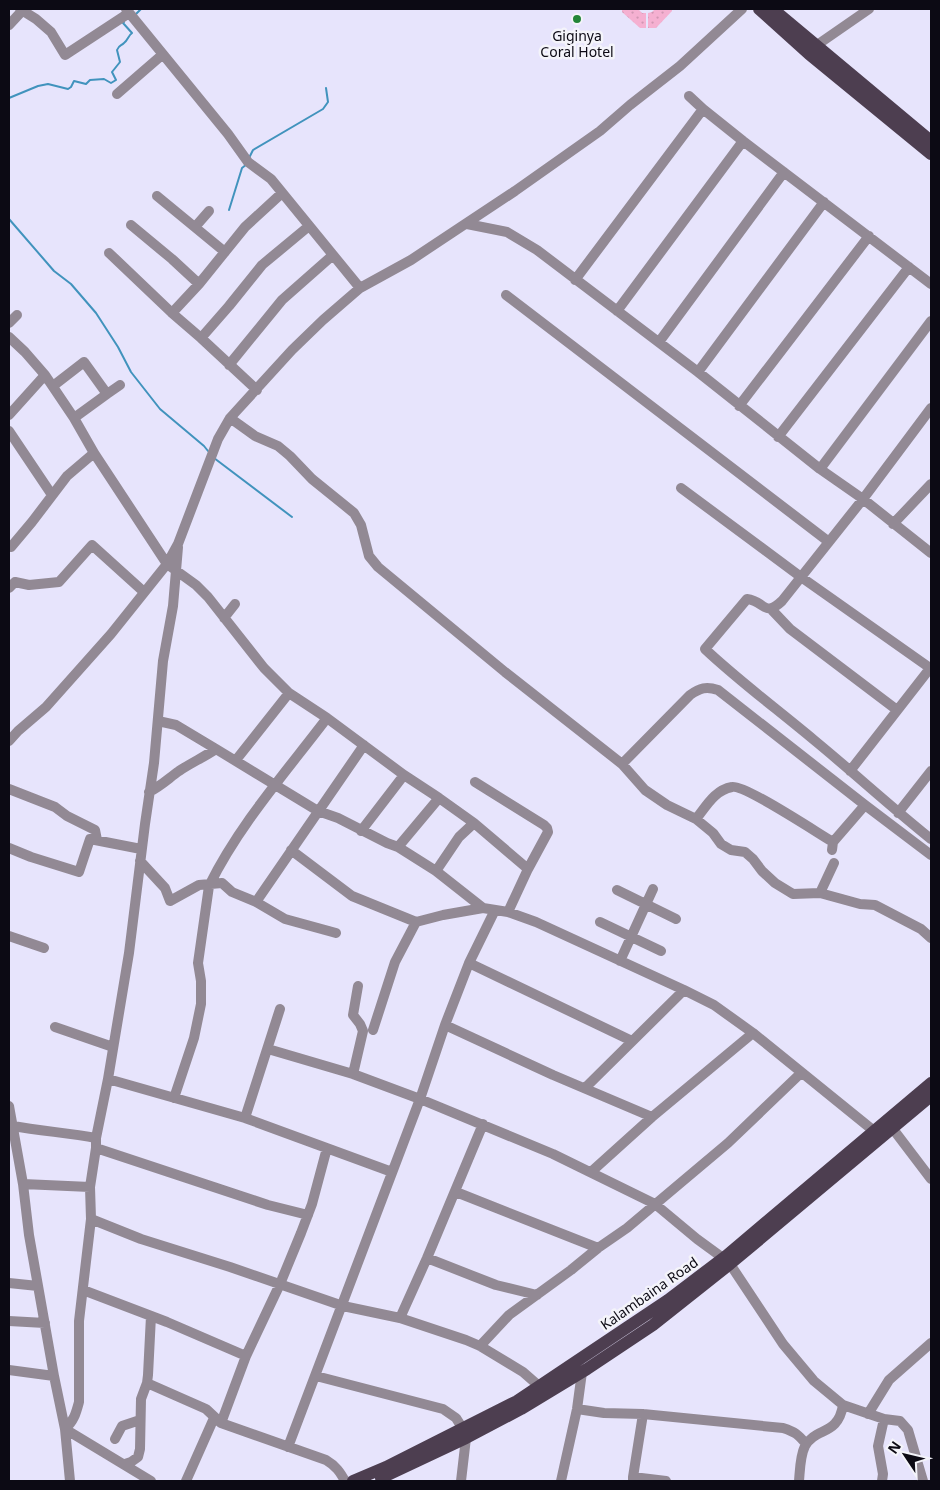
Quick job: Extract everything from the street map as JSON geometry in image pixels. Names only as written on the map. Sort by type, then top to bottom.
[{"type":"main road","points":[[759,9],[809,54],[931,154]]},
{"type":"main road","points":[[773,9],[931,141]]},
{"type":"main road","name":"Kalambaina Road","points":[[353,1481],[521,1409],[582,1372],[653,1325],[931,1083]]},
{"type":"main road","name":"Kalambaina Road","points":[[374,1481],[390,1478],[465,1434],[540,1386],[726,1260],[893,1129],[931,1096]]},
{"type":"street","points":[[9,741],[18,730],[46,707],[111,634],[167,564],[178,544],[218,439],[230,418],[316,326],[360,288],[411,260],[467,224],[600,131],[680,66],[742,9]]},
{"type":"street","points":[[817,45],[869,9]]},
{"type":"street","points":[[9,25],[21,10],[36,19],[51,32],[65,55],[127,11],[228,134],[248,162],[271,179],[360,288]]},
{"type":"street","points":[[117,94],[162,55]]},
{"type":"street","points":[[689,96],[743,141],[931,284]]},
{"type":"street","points":[[575,280],[703,109]]},
{"type":"street","points":[[616,311],[743,141]]},
{"type":"street","points":[[659,342],[784,172]]},
{"type":"street","points":[[172,313],[199,284],[245,226],[282,193]]},
{"type":"street","points":[[157,196],[225,252]]},
{"type":"street","points":[[698,372],[824,202]]},
{"type":"street","points":[[195,227],[209,211]]},
{"type":"street","points":[[467,224],[507,232],[537,250],[931,553]]},
{"type":"street","points":[[131,225],[199,284]]},
{"type":"street","points":[[201,338],[230,306],[262,265],[309,226]]},
{"type":"street","points":[[739,406],[869,236]]},
{"type":"street","points":[[109,253],[257,390]]},
{"type":"street","points":[[229,365],[282,300],[333,255]]},
{"type":"street","points":[[778,437],[909,268]]},
{"type":"street","points":[[506,295],[829,542]]},
{"type":"street","points":[[9,323],[17,315]]},
{"type":"street","points":[[820,469],[931,321]]},
{"type":"street","points":[[9,337],[25,352],[52,386],[167,564],[196,585],[208,597],[264,668],[289,693],[328,718],[404,775],[474,823],[528,869]]},
{"type":"street","points":[[52,386],[84,362],[107,394]]},
{"type":"street","points":[[9,415],[45,376]]},
{"type":"street","points":[[74,418],[120,385]]},
{"type":"street","points":[[771,609],[782,601],[863,500],[931,408]]},
{"type":"street","points":[[230,418],[255,436],[278,446],[312,479],[354,514],[364,532],[364,542],[369,556],[378,567],[505,672],[622,764],[645,790],[667,805],[696,819],[708,828],[721,844],[731,850],[745,852],[779,886],[793,894],[820,893],[860,904],[876,905],[921,929],[931,938]]},
{"type":"street","points":[[9,432],[52,495]]},
{"type":"street","points":[[11,547],[67,476],[94,453]]},
{"type":"street","points":[[893,524],[931,484]]},
{"type":"street","points":[[681,488],[801,577],[931,668],[850,772]]},
{"type":"street","points":[[65,1429],[72,1423],[79,1402],[79,1321],[90,1219],[90,1187],[129,953],[158,721],[163,661],[173,606],[178,544]]},
{"type":"street","points":[[11,583],[29,586],[59,582],[92,545],[144,592]]},
{"type":"street","points":[[897,710],[790,629],[771,609],[752,600],[747,600],[704,649],[931,839]]},
{"type":"street","points":[[224,618],[235,604]]},
{"type":"street","points":[[622,764],[690,695],[708,686],[718,690],[865,806],[931,855]]},
{"type":"street","points":[[236,760],[289,693]]},
{"type":"street","points":[[174,1098],[194,1038],[201,1004],[201,981],[198,963],[210,884],[248,822],[328,718]]},
{"type":"street","points":[[158,721],[176,725],[318,811],[338,818],[361,831],[398,847],[436,871],[483,908]]},
{"type":"street","points":[[256,902],[364,745]]},
{"type":"street","points":[[149,792],[158,788],[180,770],[216,749]]},
{"type":"street","points":[[898,813],[931,771]]},
{"type":"street","points":[[361,831],[404,775]]},
{"type":"street","points":[[475,782],[544,824],[547,828],[548,832],[508,912]]},
{"type":"street","points":[[696,819],[717,792],[733,786],[739,787],[762,799],[833,846],[865,806]]},
{"type":"street","points":[[9,790],[55,807],[95,830],[96,840]]},
{"type":"street","points":[[398,847],[439,798]]},
{"type":"street","points":[[436,871],[459,837],[474,823]]},
{"type":"street","points":[[9,848],[79,872],[90,839],[141,849]]},
{"type":"street","points":[[291,850],[352,896],[416,922],[450,913],[483,908],[508,912],[536,922],[684,990],[714,1005],[753,1033],[874,1131]]},
{"type":"street","points":[[140,861],[165,888],[170,900],[199,885],[222,883],[232,892],[256,902],[285,919],[336,933]]},
{"type":"street","points":[[820,893],[834,863]]},
{"type":"street","points":[[620,961],[653,889]]},
{"type":"street","points":[[617,890],[676,919]]},
{"type":"street","points":[[288,1447],[420,1099],[444,1025],[469,963],[495,910]]},
{"type":"street","points":[[374,1030],[395,962],[416,922]]},
{"type":"street","points":[[600,922],[661,951]]},
{"type":"street","points":[[9,936],[44,948]]},
{"type":"street","points":[[469,963],[632,1042]]},
{"type":"street","points":[[353,1074],[363,1031],[353,1015],[358,986]]},
{"type":"street","points":[[584,1088],[684,990]]},
{"type":"street","points":[[246,1118],[280,1009]]},
{"type":"street","points":[[444,1025],[652,1117]]},
{"type":"street","points":[[55,1027],[113,1047]]},
{"type":"street","points":[[591,1172],[652,1117],[753,1033]]},
{"type":"street","points":[[268,1049],[353,1074],[483,1124],[591,1172],[655,1204],[726,1260],[784,1344],[814,1381],[843,1405],[884,1419],[900,1421],[908,1430],[923,1481]]},
{"type":"street","points":[[480,1346],[509,1315],[627,1228],[728,1143],[801,1073]]},
{"type":"street","points":[[108,1079],[246,1118],[392,1172]]},
{"type":"street","points":[[9,1106],[13,1126],[12,1145],[23,1184],[29,1235],[65,1429],[70,1481]]},
{"type":"street","points":[[400,1318],[456,1192],[483,1124]]},
{"type":"street","points":[[13,1126],[36,1131],[73,1134],[268,1205],[308,1215]]},
{"type":"street","points":[[893,1129],[931,1178]]},
{"type":"street","points":[[186,1481],[218,1421],[280,1284],[308,1215],[328,1148]]},
{"type":"street","points":[[23,1184],[90,1187]]},
{"type":"street","points":[[456,1192],[598,1248]]},
{"type":"street","points":[[90,1219],[141,1239],[343,1306],[400,1318],[480,1346],[523,1372],[540,1386]]},
{"type":"street","points":[[427,1258],[496,1285],[537,1295]]},
{"type":"street","points":[[9,1283],[38,1286]]},
{"type":"street","points":[[83,1290],[152,1316],[246,1356]]},
{"type":"street","points":[[125,1464],[132,1462],[138,1456],[140,1448],[140,1420],[142,1399],[147,1383],[152,1316]]},
{"type":"street","points":[[9,1322],[45,1322]]},
{"type":"street","points":[[868,1414],[889,1380],[931,1343]]},
{"type":"street","points":[[9,1370],[54,1376]]},
{"type":"street","points":[[561,1481],[582,1372]]},
{"type":"street","points":[[316,1376],[443,1409],[456,1418],[465,1434],[461,1481]]},
{"type":"street","points":[[147,1383],[206,1409],[218,1421],[326,1460],[333,1464],[345,1481]]},
{"type":"street","points":[[799,1481],[802,1452],[806,1444],[834,1425],[839,1419],[843,1405]]},
{"type":"street","points":[[576,1409],[783,1428],[798,1434],[806,1444]]},
{"type":"street","points":[[643,1414],[633,1479],[666,1481]]},
{"type":"street","points":[[882,1481],[883,1474],[878,1446],[884,1419]]},
{"type":"street","points":[[115,1439],[122,1426],[140,1420]]},
{"type":"street","points":[[65,1429],[151,1481]]},
{"type":"shaded area","points":[[622,9],[638,9],[642,13],[646,13],[646,28],[640,28],[622,12]]},
{"type":"shaded area","points":[[655,9],[672,9],[672,11],[656,28],[648,28],[648,13]]},
{"type":"waterway","points":[[136,14],[141,9]]},
{"type":"waterway","points":[[9,98],[48,84],[68,89],[74,81],[86,84],[90,80],[104,79],[111,83],[116,80],[112,72],[120,62],[117,50],[132,33],[124,22]]},
{"type":"waterway","points":[[249,158],[253,150],[323,109],[328,102],[326,88]]},
{"type":"waterway","points":[[229,210],[242,168],[247,164]]},
{"type":"waterway","points":[[9,219],[54,271],[71,284],[96,313],[118,347],[131,372],[160,409],[208,451]]},
{"type":"waterway","points":[[214,458],[292,517]]},
{"type":"place","name":"Giginya Coral Hotel","points":[[577,19]]}]
